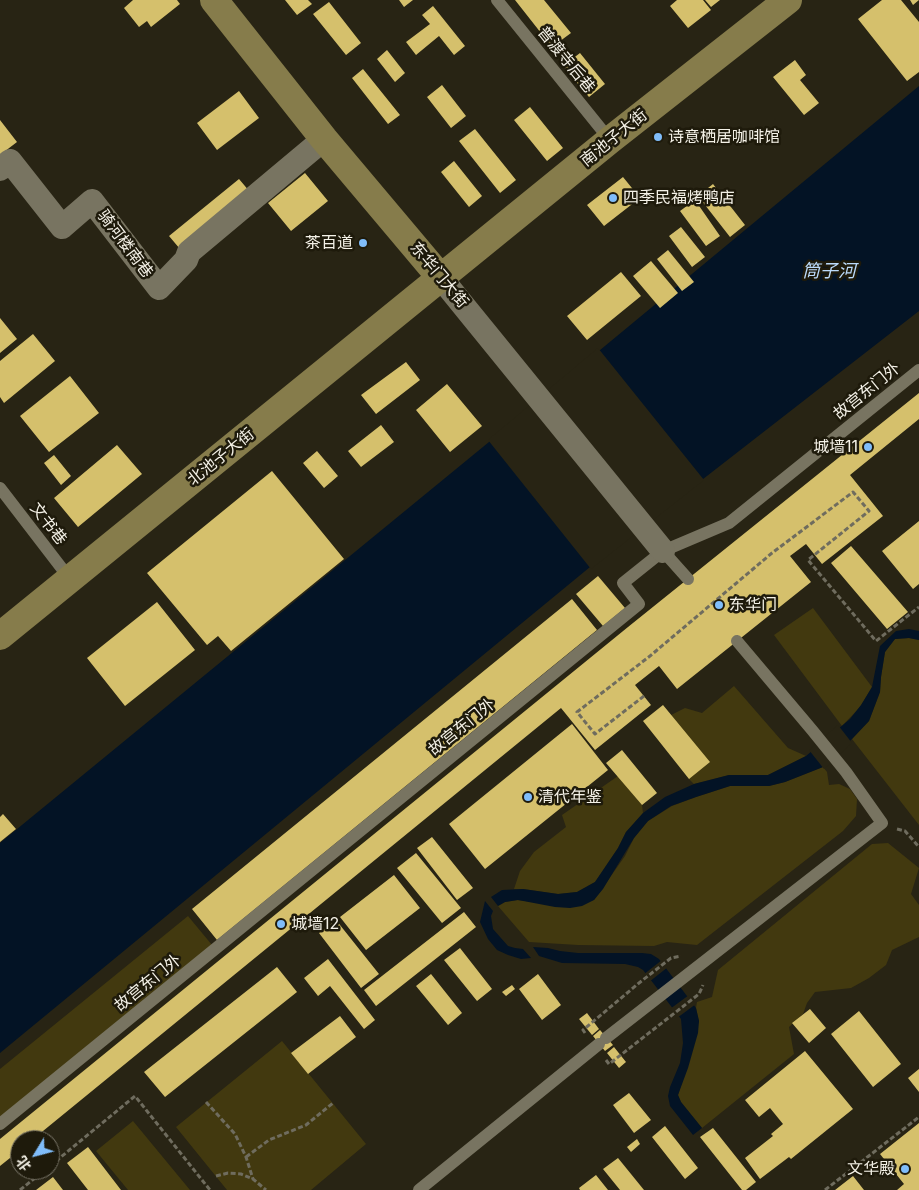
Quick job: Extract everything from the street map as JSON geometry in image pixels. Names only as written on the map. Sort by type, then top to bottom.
[{"type":"street","name":"东华门大街","points":[[214,0],[324,139],[441,278],[663,550]]},
{"type":"street","name":"南池子大街","points":[[441,278],[610,140],[788,0]]},
{"type":"street","name":"骑河楼南巷","points":[[0,169],[10,161],[62,227],[92,201],[159,288],[186,260],[189,252],[324,139]]},
{"type":"street","name":"北池子大街","points":[[0,636],[441,278]]},
{"type":"lane","name":"普渡寺后巷","points":[[496,0],[610,140]]},
{"type":"lane","name":"故宫东门外","points":[[0,1124],[639,604],[623,583],[663,550],[729,523],[919,370]]},
{"type":"lane","name":"文书巷","points":[[0,488],[70,579]]},
{"type":"lane","points":[[663,550],[688,579]]},
{"type":"lane","points":[[419,1190],[603,1041],[882,823],[846,772],[737,641]]},
{"type":"path","points":[[644,696],[595,734],[577,712],[650,656],[772,554],[853,492],[869,511],[808,560],[876,641],[919,608]]},
{"type":"path","points":[[882,823],[904,831],[919,847]]},
{"type":"path","points":[[586,1027],[671,958]]},
{"type":"path","points":[[613,1061],[699,994]]},
{"type":"path","points":[[60,1158],[135,1096],[210,1190]]},
{"type":"path","points":[[206,1102],[235,1134],[253,1179]]},
{"type":"path","points":[[246,1158],[268,1140],[306,1125],[333,1103]]},
{"type":"path","points":[[824,1190],[919,1117]]},
{"type":"path","points":[[216,1176],[228,1173],[241,1174],[253,1179],[266,1190]]},
{"type":"path","points":[[20,1190],[32,1180]]},
{"type":"shaded area","points":[[813,608],[872,687],[861,706],[842,726],[774,635]]},
{"type":"shaded area","points":[[909,638],[919,640],[919,825],[852,739],[869,721],[880,692],[885,652],[895,639]]},
{"type":"shaded area","points":[[734,686],[788,748],[806,756],[768,775],[729,775],[694,784],[689,779],[671,715],[685,708],[702,713]]},
{"type":"shaded area","points":[[823,767],[827,772],[829,785],[839,784],[850,789],[857,799],[856,816],[843,831],[697,945],[667,942],[654,946],[529,942],[498,906],[505,902],[517,900],[535,902],[594,900],[625,856],[634,838],[648,821],[672,806],[730,786],[769,786],[785,782]]},
{"type":"shaded area","points":[[618,776],[642,805],[643,813],[626,832],[618,848],[595,882],[577,892],[558,894],[514,889],[520,871],[534,852],[566,827],[562,815]]},
{"type":"shaded area","points":[[888,843],[919,868],[911,894],[919,905],[919,937],[892,950],[886,965],[869,978],[851,988],[815,992],[807,1003],[803,1014],[789,1027],[794,1054],[702,1128],[681,1102],[678,1095],[699,1021],[696,1008],[697,1002],[712,997],[718,970],[872,844]]},
{"type":"shaded area","points":[[188,916],[212,945],[0,1118],[0,1069]]},
{"type":"shaded area","points":[[282,1041],[366,1144],[311,1190],[227,1190],[176,1127]]},
{"type":"shaded area","points":[[133,1121],[190,1190],[128,1190],[96,1151]]},
{"type":"water","name":"筒子河","points":[[919,86],[919,311],[590,567],[0,1053],[0,843]]},
{"type":"water","points":[[909,629],[919,631],[919,640],[909,638],[895,639],[885,652],[880,692],[869,721],[823,767],[785,782],[769,786],[730,786],[671,806],[648,821],[634,838],[603,889],[594,900],[582,906],[570,908],[555,907],[518,900],[505,902],[498,906],[491,897],[502,890],[523,889],[558,894],[577,892],[595,882],[618,848],[626,832],[643,813],[665,797],[694,784],[729,775],[768,775],[806,756],[850,719],[861,705],[872,687],[880,646],[896,631]]},
{"type":"water","points":[[485,901],[493,911],[491,916],[493,929],[508,946],[523,949],[531,958],[521,959],[508,955],[497,950],[488,939],[480,922]]},
{"type":"water","points":[[533,947],[578,953],[642,953],[651,954],[659,959],[696,1008],[699,1021],[698,1033],[678,1095],[681,1102],[702,1128],[693,1135],[670,1106],[668,1096],[680,1063],[683,1043],[681,1019],[643,970],[625,964],[562,963],[539,956]]},
{"type":"pier","points":[[598,348],[704,480],[591,569],[488,440]]},
{"type":"pier","points":[[838,725],[852,743],[824,769],[809,750]]},
{"type":"pier","points":[[662,960],[668,967],[649,982],[643,975]]},
{"type":"pier","points":[[689,995],[696,1004],[677,1018],[670,1009]]},
{"type":"building","points":[[133,0],[177,0],[180,4],[151,27],[147,21],[139,27],[124,8]]},
{"type":"building","points":[[285,0],[308,0],[312,4],[297,15]]},
{"type":"building","points":[[399,0],[413,0],[404,7]]},
{"type":"building","points":[[515,0],[544,0],[571,33],[552,47]]},
{"type":"building","points":[[677,0],[703,0],[711,10],[688,28],[670,6]]},
{"type":"building","points":[[705,0],[720,0],[711,7]]},
{"type":"building","points":[[882,0],[901,0],[919,22],[919,72],[907,81],[858,19]]},
{"type":"building","points":[[910,0],[919,0],[913,5]]},
{"type":"building","points":[[329,2],[361,43],[346,55],[313,14]]},
{"type":"building","points":[[433,6],[465,46],[454,55],[439,36],[416,55],[406,42],[430,24],[422,15]]},
{"type":"building","points":[[387,50],[405,73],[395,82],[377,59]]},
{"type":"building","points":[[580,53],[605,84],[589,97],[563,66]]},
{"type":"building","points":[[795,60],[806,75],[800,80],[819,103],[804,115],[773,77]]},
{"type":"building","points":[[363,69],[400,115],[388,124],[352,78]]},
{"type":"building","points":[[442,85],[466,116],[451,128],[427,97]]},
{"type":"building","points":[[239,91],[259,118],[217,150],[197,123]]},
{"type":"building","points":[[530,107],[563,148],[547,161],[514,120]]},
{"type":"building","points":[[0,120],[17,142],[0,155]]},
{"type":"building","points":[[475,129],[516,180],[500,193],[459,141]]},
{"type":"building","points":[[454,161],[482,196],[469,207],[441,172]]},
{"type":"building","points":[[305,173],[328,201],[291,231],[268,203]]},
{"type":"building","points":[[623,177],[640,198],[604,226],[587,205]]},
{"type":"building","points":[[239,179],[250,192],[180,249],[169,236]]},
{"type":"building","points":[[713,184],[745,225],[730,237],[698,196]]},
{"type":"building","points":[[695,200],[720,236],[706,246],[680,211]]},
{"type":"building","points":[[681,227],[705,257],[692,267],[669,236]]},
{"type":"building","points":[[668,250],[694,282],[682,291],[657,259]]},
{"type":"building","points":[[651,261],[678,293],[660,308],[633,276]]},
{"type":"building","points":[[621,272],[641,296],[587,340],[567,316]]},
{"type":"building","points":[[0,318],[17,339],[0,353]]},
{"type":"building","points":[[33,334],[55,361],[4,403],[0,397],[0,361]]},
{"type":"building","points":[[406,362],[420,380],[376,414],[361,395]]},
{"type":"building","points":[[70,376],[99,413],[49,452],[20,416]]},
{"type":"building","points":[[447,384],[482,426],[450,452],[416,410]]},
{"type":"building","points":[[919,393],[919,419],[850,475],[883,516],[822,564],[806,544],[790,556],[811,582],[677,689],[659,666],[635,685],[651,705],[595,750],[561,708],[44,1130],[11,1130],[628,627]]},
{"type":"building","points":[[381,425],[394,442],[361,467],[348,451]]},
{"type":"building","points":[[117,445],[142,474],[78,527],[54,498]]},
{"type":"building","points":[[317,451],[338,476],[324,488],[303,463]]},
{"type":"building","points":[[54,455],[71,476],[61,485],[44,463]]},
{"type":"building","points":[[272,471],[344,559],[231,651],[218,636],[207,645],[147,573]]},
{"type":"building","points":[[919,521],[919,584],[913,589],[882,551]]},
{"type":"building","points":[[851,546],[908,612],[887,629],[831,563]]},
{"type":"building","points":[[598,576],[625,608],[603,626],[576,594]]},
{"type":"building","points":[[572,599],[597,630],[217,940],[192,909]]},
{"type":"building","points":[[157,602],[195,650],[125,706],[87,658]]},
{"type":"building","points":[[663,705],[710,762],[689,779],[643,721]]},
{"type":"building","name":"清代年鉴","points":[[572,724],[608,770],[485,869],[449,824]]},
{"type":"building","points":[[622,750],[657,793],[642,805],[606,763]]},
{"type":"building","points":[[3,814],[16,829],[0,842],[0,817]]},
{"type":"building","points":[[432,837],[473,888],[457,900],[417,848]]},
{"type":"building","points":[[416,853],[461,908],[442,923],[397,868]]},
{"type":"building","points":[[394,875],[420,908],[366,950],[340,917]]},
{"type":"building","points":[[464,912],[476,927],[376,1006],[364,990]]},
{"type":"building","points":[[336,920],[379,974],[361,988],[319,933]]},
{"type":"building","points":[[460,948],[492,989],[477,1001],[444,960]]},
{"type":"building","points":[[328,959],[375,1020],[364,1029],[330,986],[318,996],[304,978]]},
{"type":"building","points":[[277,967],[297,992],[165,1097],[144,1072]]},
{"type":"building","points":[[431,974],[462,1013],[448,1025],[416,986]]},
{"type":"building","points":[[538,974],[561,1005],[542,1020],[519,989]]},
{"type":"building","points":[[512,985],[515,989],[506,996],[502,992]]},
{"type":"building","points":[[810,1009],[826,1028],[809,1043],[792,1023]]},
{"type":"building","points":[[859,1011],[901,1064],[873,1087],[831,1034]]},
{"type":"building","points":[[587,1013],[599,1029],[592,1035],[579,1019]]},
{"type":"building","points":[[340,1016],[356,1037],[308,1074],[291,1053]]},
{"type":"building","points":[[600,1030],[613,1045],[605,1051],[593,1036]]},
{"type":"building","points":[[614,1047],[626,1062],[619,1068],[607,1053]]},
{"type":"building","points":[[805,1051],[853,1109],[791,1159],[789,1157],[760,1179],[745,1158],[773,1136],[771,1134],[783,1124],[770,1108],[759,1117],[745,1100]]},
{"type":"building","points":[[919,1069],[919,1092],[908,1078]]},
{"type":"building","points":[[629,1093],[651,1120],[634,1133],[613,1105]]},
{"type":"building","name":"文华殿","points":[[919,1123],[919,1190],[897,1190],[904,1184],[880,1154]]},
{"type":"building","points":[[665,1126],[698,1168],[685,1179],[652,1137]]},
{"type":"building","points":[[713,1128],[756,1182],[746,1190],[742,1190],[700,1137]]},
{"type":"building","points":[[10,1131],[10,1158],[0,1166],[0,1139]]},
{"type":"building","points":[[637,1139],[640,1144],[631,1152],[627,1147]]},
{"type":"building","points":[[88,1147],[121,1190],[88,1190],[67,1163]]},
{"type":"building","points":[[618,1158],[644,1190],[620,1190],[603,1169]]},
{"type":"building","points":[[596,1175],[608,1190],[580,1190],[579,1188]]},
{"type":"building","name":"文华殿","points":[[853,1176],[864,1190],[835,1190]]},
{"type":"building","points":[[49,1180],[55,1180],[63,1190],[36,1190]]},
{"type":"place","name":"诗意栖居咖啡馆","points":[[658,137]]},
{"type":"place","name":"四季民福烤鸭店","points":[[613,198]]},
{"type":"place","name":"茶百道","points":[[363,243]]},
{"type":"place","name":"城墙11","points":[[868,447]]},
{"type":"place","name":"东华门","points":[[719,605]]},
{"type":"place","name":"清代年鉴","points":[[528,797]]},
{"type":"place","name":"城墙12","points":[[281,924]]},
{"type":"place","name":"文华殿","points":[[905,1169]]}]
